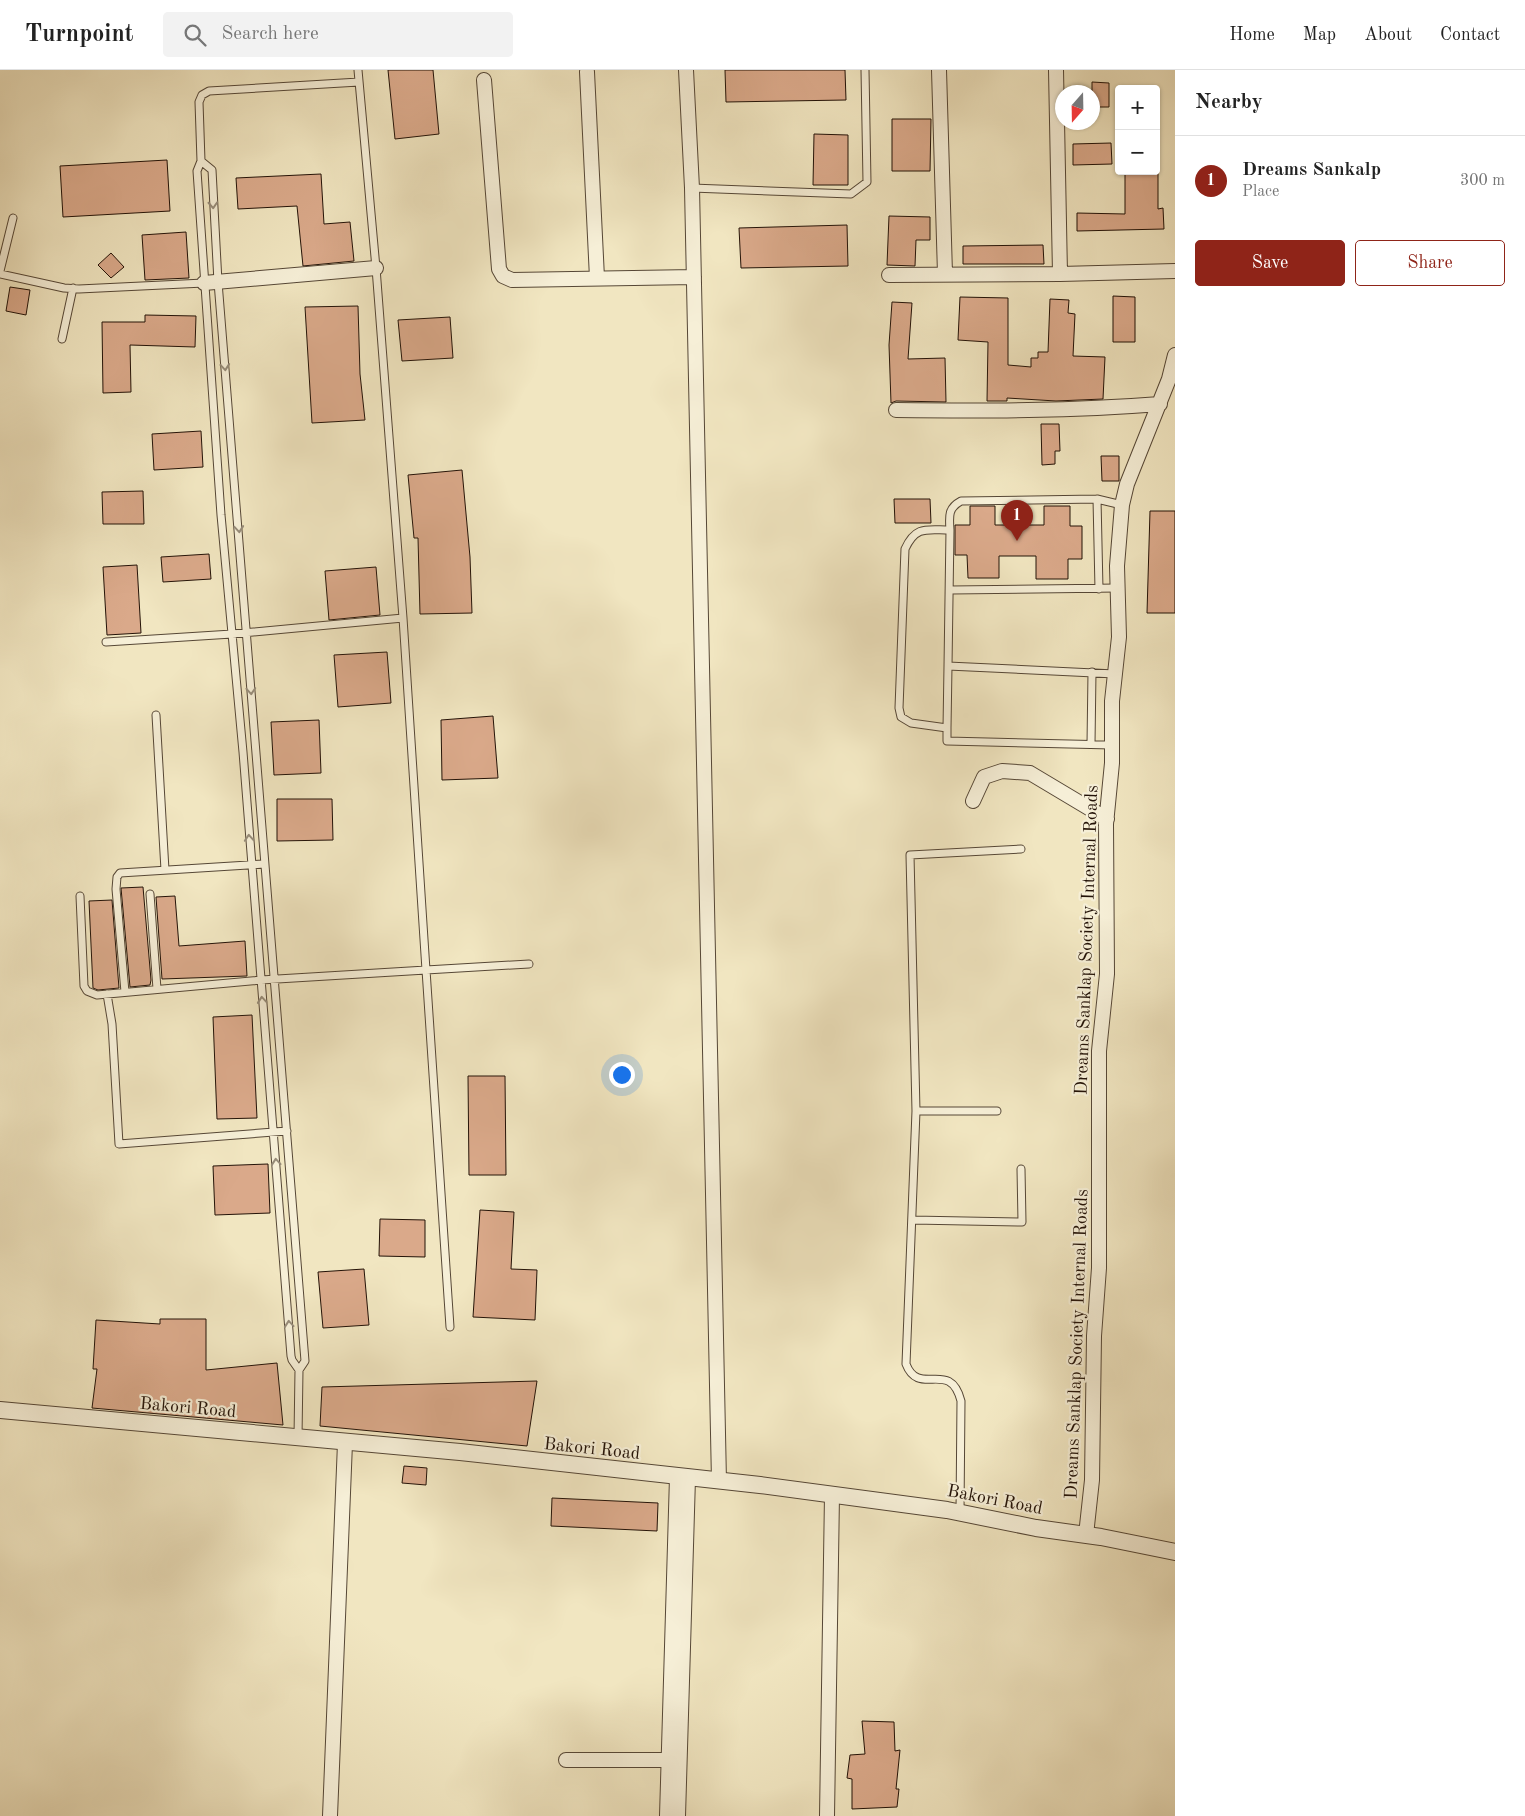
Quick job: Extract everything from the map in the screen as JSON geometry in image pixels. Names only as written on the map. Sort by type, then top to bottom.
[{"type":"street","points":[[686,70],[692,188],[719,1481]]},
{"type":"street","points":[[939,70],[944,274]]},
{"type":"street","points":[[1056,70],[1060,274]]},
{"type":"street","points":[[587,72],[597,278]]},
{"type":"street","points":[[484,80],[499,269],[503,276],[512,280],[694,277]]},
{"type":"street","points":[[211,282],[376,268]]},
{"type":"street","points":[[889,275],[1175,271]]},
{"type":"street","name":"Dreams Sanklap Society Internal Roads","points":[[1086,1535],[1092,1480],[1094,1336],[1099,1268],[1099,1051],[1107,974],[1107,819],[1112,744],[1112,701],[1119,637],[1118,588],[1122,505],[1127,484],[1160,404],[1175,355]]},
{"type":"street","points":[[896,410],[1100,409],[1160,404]]},
{"type":"street","points":[[972,801],[984,778],[1002,771],[1030,772],[1107,819]]},
{"type":"street","name":"Bakori Road","points":[[0,1410],[460,1452],[832,1494],[960,1513],[1175,1552]]},
{"type":"street","points":[[330,1816],[345,1443]]},
{"type":"street","points":[[667,1816],[682,1477]]},
{"type":"street","points":[[678,1816],[682,1477]]},
{"type":"street","points":[[827,1816],[832,1494]]},
{"type":"street","points":[[566,1760],[669,1760]]},
{"type":"lane","points":[[358,70],[376,268],[403,618],[450,1327]]},
{"type":"lane","points":[[692,188],[819,194],[851,194],[861,188],[867,182],[868,155],[864,70]]},
{"type":"lane","points":[[298,1438],[299,1370],[305,1361],[305,1356],[288,1131],[264,864],[247,633],[211,282],[197,171],[202,162],[199,102],[202,95],[209,91],[359,82]]},
{"type":"lane","points":[[202,162],[212,170],[211,282],[232,634],[292,1360],[299,1370]]},
{"type":"lane","points":[[12,218],[0,273],[73,288],[211,282]]},
{"type":"lane","points":[[62,338],[73,288]]},
{"type":"lane","points":[[1097,499],[1099,589]]},
{"type":"lane","points":[[1112,744],[947,741],[951,590],[949,513],[953,505],[961,501],[1097,499],[1122,505]]},
{"type":"lane","points":[[947,728],[911,722],[901,717],[899,708],[905,548],[910,536],[920,530],[950,530]]},
{"type":"lane","points":[[951,590],[1118,588]]},
{"type":"lane","points":[[106,642],[247,633],[403,618]]},
{"type":"lane","points":[[948,666],[1115,674]]},
{"type":"lane","points":[[1091,744],[1092,672]]},
{"type":"lane","points":[[156,715],[165,870]]},
{"type":"lane","points":[[960,1513],[961,1401],[957,1387],[950,1380],[918,1379],[910,1374],[906,1364],[916,1111],[910,855],[1021,849]]},
{"type":"lane","points":[[125,992],[116,890],[117,877],[120,873],[264,864]]},
{"type":"lane","points":[[150,894],[157,989]]},
{"type":"lane","points":[[80,896],[84,986],[91,993],[107,994],[261,980],[529,964]]},
{"type":"lane","points":[[107,994],[112,1024],[119,1144],[288,1131]]},
{"type":"lane","points":[[916,1111],[997,1112]]},
{"type":"lane","points":[[912,1220],[1022,1222],[1021,1169]]},
{"type":"building","points":[[388,70],[433,70],[439,134],[395,139]]},
{"type":"building","points":[[725,70],[845,70],[846,100],[726,102]]},
{"type":"building","points":[[1092,82],[1109,83],[1109,107],[1100,107],[1100,85],[1092,85]]},
{"type":"building","points":[[892,119],[931,119],[930,171],[892,171]]},
{"type":"building","points":[[814,134],[848,135],[848,185],[813,185]]},
{"type":"building","points":[[1111,143],[1112,164],[1073,165],[1073,144]]},
{"type":"building","points":[[167,160],[170,211],[63,217],[60,166]]},
{"type":"building","points":[[321,174],[324,224],[350,222],[354,261],[303,266],[297,206],[238,209],[236,178]]},
{"type":"building","points":[[1125,175],[1158,175],[1158,209],[1163,208],[1164,229],[1077,231],[1077,213],[1125,214]]},
{"type":"building","points":[[889,216],[930,217],[930,240],[916,240],[915,266],[887,265]]},
{"type":"building","points":[[847,225],[848,266],[741,268],[739,228]]},
{"type":"building","points":[[186,232],[189,278],[145,280],[142,235]]},
{"type":"building","points":[[1043,245],[1044,264],[963,264],[963,246]]},
{"type":"building","points":[[111,253],[124,267],[111,278],[98,265]]},
{"type":"building","points":[[10,287],[30,290],[26,315],[6,311]]},
{"type":"building","points":[[1113,296],[1135,297],[1135,342],[1113,342]]},
{"type":"building","points":[[960,297],[1008,298],[1008,365],[1031,367],[1031,358],[1038,358],[1038,352],[1048,352],[1050,299],[1069,300],[1068,313],[1075,314],[1073,356],[1105,357],[1103,399],[1056,401],[1007,398],[1007,401],[987,401],[988,342],[958,340]]},
{"type":"building","points":[[892,302],[912,303],[908,359],[945,358],[946,402],[896,401],[891,403],[889,345]]},
{"type":"building","points":[[358,306],[360,374],[365,420],[312,423],[305,307]]},
{"type":"building","points":[[145,315],[196,316],[195,347],[130,345],[131,392],[103,393],[102,322],[145,322]]},
{"type":"building","points":[[450,317],[453,358],[402,361],[398,320]]},
{"type":"building","points":[[1041,424],[1059,424],[1060,451],[1055,451],[1055,464],[1042,465]]},
{"type":"building","points":[[201,431],[203,467],[154,470],[152,434]]},
{"type":"building","points":[[1101,456],[1119,456],[1119,481],[1102,481]]},
{"type":"building","points":[[462,470],[470,557],[472,613],[420,614],[418,538],[414,538],[408,475]]},
{"type":"building","points":[[143,491],[144,524],[103,524],[102,492]]},
{"type":"building","points":[[894,499],[930,499],[931,523],[895,523]]},
{"type":"building","points":[[970,506],[995,506],[995,525],[1044,525],[1044,506],[1070,506],[1070,526],[1082,526],[1082,559],[1068,559],[1068,579],[1036,579],[1036,556],[999,556],[999,578],[968,578],[967,555],[955,555],[955,525],[970,525]]},
{"type":"building","points":[[1150,511],[1175,511],[1175,613],[1147,613]]},
{"type":"building","points":[[209,554],[211,579],[163,582],[161,557]]},
{"type":"building","points":[[137,565],[141,633],[107,635],[103,567]]},
{"type":"building","points":[[376,567],[380,615],[329,620],[325,571]]},
{"type":"building","points":[[387,652],[391,703],[338,707],[334,655]]},
{"type":"building","points":[[493,716],[498,778],[442,780],[441,720]]},
{"type":"building","points":[[319,720],[321,773],[274,775],[271,722]]},
{"type":"building","points":[[277,799],[332,799],[333,840],[277,841]]},
{"type":"building","points":[[143,887],[151,980],[150,985],[130,987],[121,888]]},
{"type":"building","points":[[175,896],[179,946],[245,941],[247,976],[162,979],[156,897]]},
{"type":"building","points":[[112,900],[119,988],[98,990],[93,988],[89,901]]},
{"type":"building","points":[[252,1015],[257,1118],[217,1119],[213,1017]]},
{"type":"building","points":[[468,1076],[505,1076],[506,1175],[469,1175]]},
{"type":"building","points":[[268,1164],[270,1213],[215,1215],[213,1166]]},
{"type":"building","points":[[480,1210],[514,1212],[511,1269],[537,1270],[535,1320],[473,1317]]},
{"type":"building","points":[[380,1219],[425,1220],[425,1257],[379,1256]]},
{"type":"building","points":[[364,1269],[369,1325],[323,1328],[318,1272]]},
{"type":"building","points":[[160,1319],[206,1319],[206,1370],[277,1363],[283,1425],[92,1408],[97,1369],[93,1369],[96,1320],[160,1324]]},
{"type":"building","points":[[537,1381],[527,1446],[320,1426],[322,1387]]},
{"type":"building","points":[[404,1466],[427,1468],[426,1485],[402,1483]]},
{"type":"building","points":[[552,1498],[658,1503],[657,1531],[551,1526]]},
{"type":"building","points":[[862,1721],[894,1722],[895,1751],[900,1750],[896,1789],[899,1789],[897,1807],[852,1809],[852,1779],[847,1778],[850,1755],[865,1754]]},
{"type":"place","name":"Dreams Sankalp","points":[[1017,541]]}]
